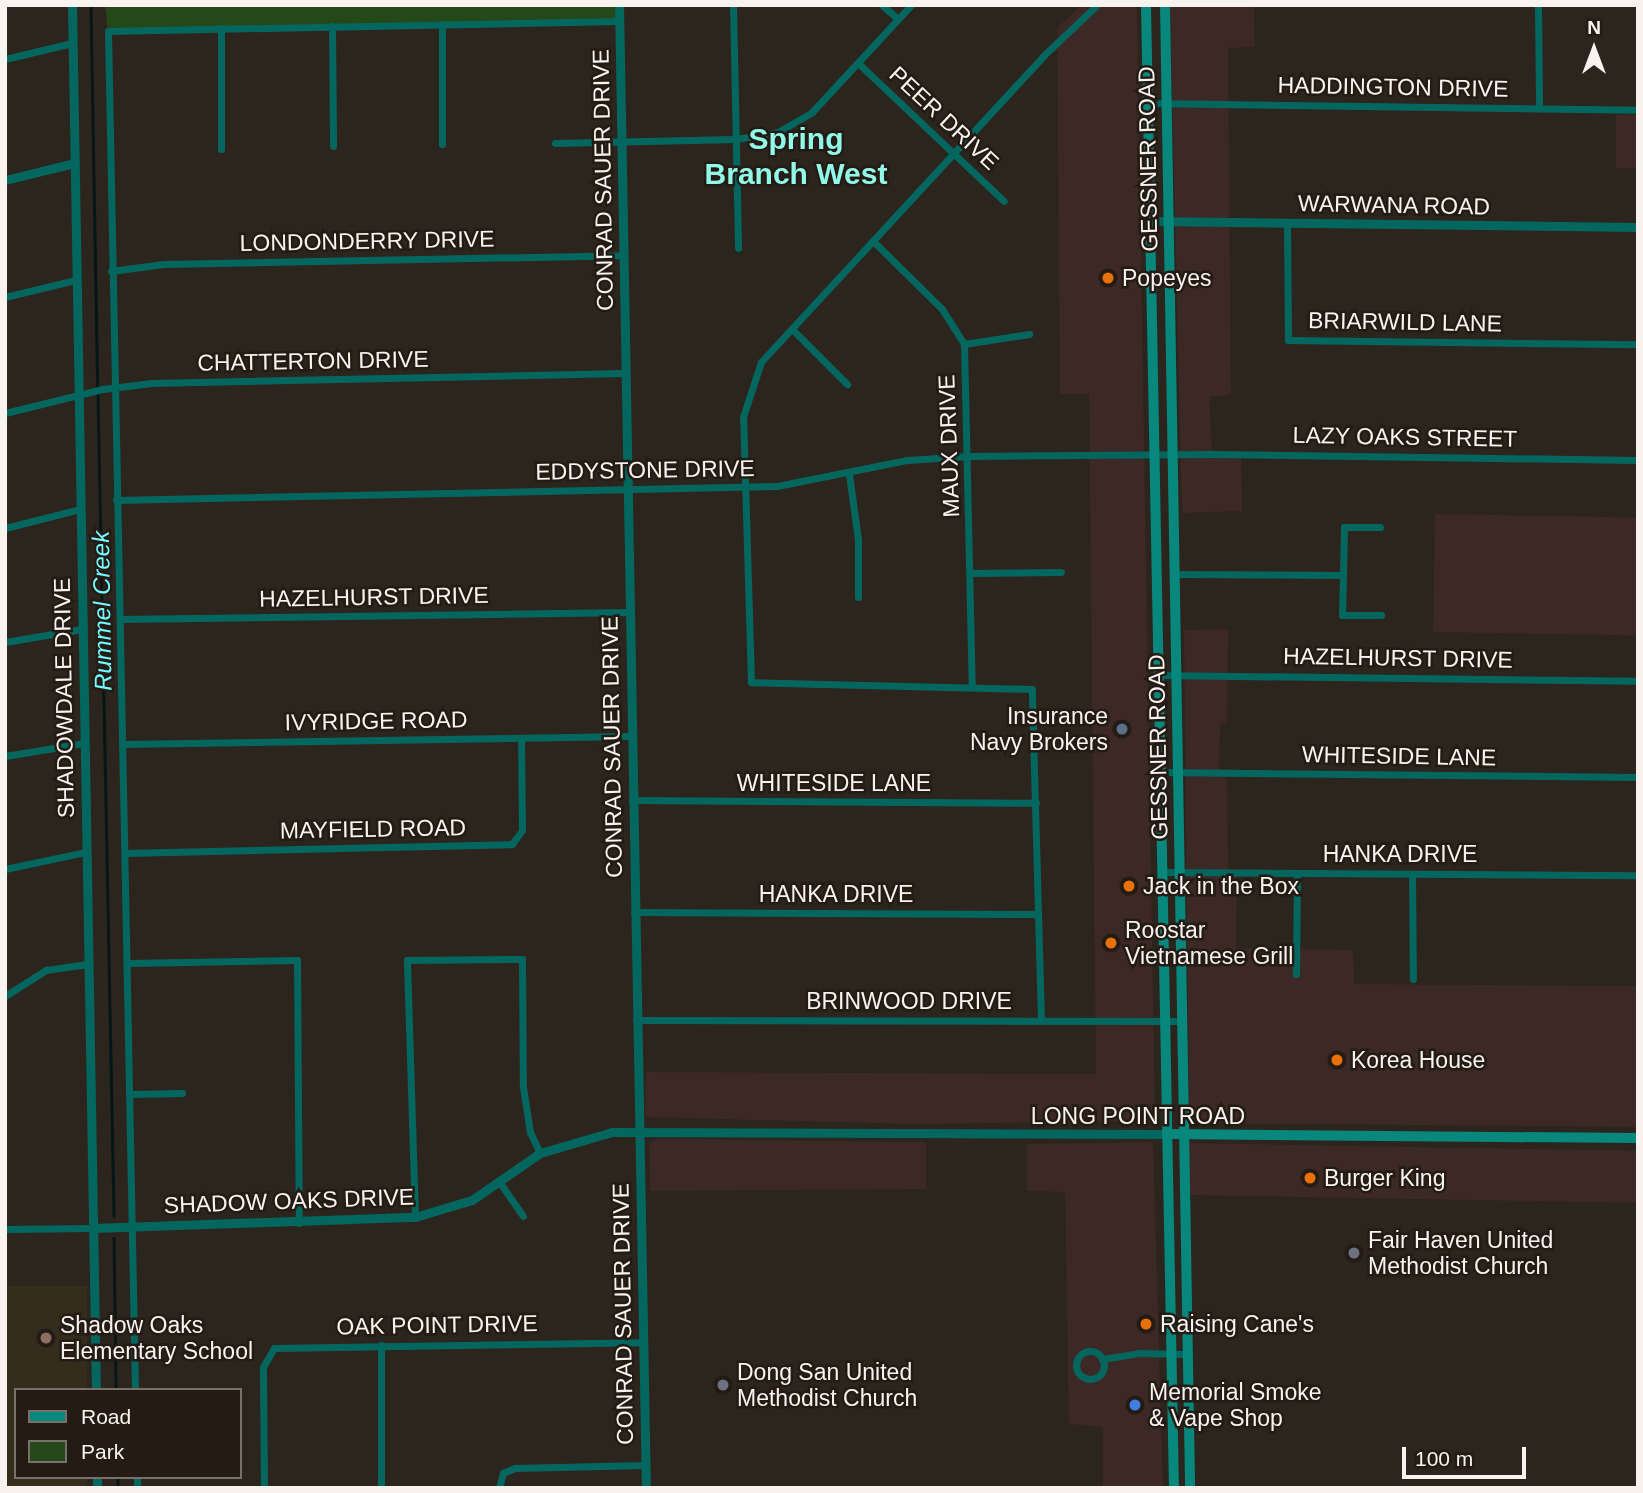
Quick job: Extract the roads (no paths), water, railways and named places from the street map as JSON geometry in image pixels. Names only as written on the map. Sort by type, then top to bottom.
[{"type":"main road","name":"GESSNER ROAD","points":[[1146,5],[1174,1488]]},
{"type":"main road","name":"GESSNER ROAD","points":[[1165,5],[1190,1488]]},
{"type":"main road","name":"LONG POINT ROAD","points":[[1167,1134],[1638,1138]]},
{"type":"main road","points":[[1172,1461],[1190,1461]]},
{"type":"street","name":"SHADOWDALE DRIVE","points":[[72,5],[96,1388]]},
{"type":"street","name":"CONRAD SAUER DRIVE","points":[[619,5],[630,736],[646,1488]]},
{"type":"street","points":[[733,5],[738,248]]},
{"type":"street","points":[[882,5],[898,19]]},
{"type":"street","points":[[555,143],[736,139],[778,132],[800,121],[859,64],[911,5]]},
{"type":"street","points":[[1041,1020],[1032,689],[972,685],[767,686],[751,682],[745,487],[746,398],[761,362],[1065,33],[1097,5]]},
{"type":"street","points":[[1538,5],[1539,108]]},
{"type":"street","points":[[135,1388],[131,1226],[132,1094],[113,387],[107,31],[620,21]]},
{"type":"street","points":[[442,23],[442,144]]},
{"type":"street","points":[[332,26],[333,146]]},
{"type":"street","points":[[221,28],[221,149]]},
{"type":"street","points":[[5,60],[72,43]]},
{"type":"street","name":"PEER DRIVE","points":[[859,64],[1004,201]]},
{"type":"street","name":"HADDINGTON DRIVE","points":[[1149,103],[1638,110]]},
{"type":"street","points":[[5,180],[74,163]]},
{"type":"street","name":"WARWANA ROAD","points":[[1151,221],[1638,227]]},
{"type":"street","name":"BRIARWILD LANE","points":[[1287,223],[1288,340],[1638,344]]},
{"type":"street","name":"MAUX DRIVE","points":[[873,242],[942,309],[964,344],[970,456],[972,685]]},
{"type":"street","name":"LONDONDERRY DRIVE","points":[[111,271],[163,264],[624,255]]},
{"type":"street","points":[[5,297],[76,279]]},
{"type":"street","points":[[792,329],[847,384]]},
{"type":"street","points":[[964,344],[1030,334]]},
{"type":"street","name":"CHATTERTON DRIVE","points":[[5,413],[113,387],[624,373]]},
{"type":"street","name":"EDDYSTONE DRIVE","points":[[116,500],[745,487],[849,474],[907,460],[970,456],[1172,454]]},
{"type":"street","name":"LAZY OAKS STREET","points":[[1172,454],[1638,460]]},
{"type":"street","points":[[849,474],[859,540],[859,597]]},
{"type":"street","points":[[5,528],[80,509]]},
{"type":"street","points":[[1380,527],[1344,527],[1342,615],[1381,615]]},
{"type":"street","points":[[971,573],[1061,572]]},
{"type":"street","points":[[1173,575],[1343,575]]},
{"type":"street","name":"HAZELHURST DRIVE","points":[[120,620],[629,612]]},
{"type":"street","points":[[5,642],[82,629]]},
{"type":"street","name":"HAZELHURST DRIVE","points":[[1158,675],[1638,681]]},
{"type":"street","name":"IVYRIDGE ROAD","points":[[122,744],[630,736]]},
{"type":"street","name":"MAYFIELD ROAD","points":[[125,853],[512,844],[522,830],[521,738]]},
{"type":"street","points":[[5,756],[84,743]]},
{"type":"street","name":"WHITESIDE LANE","points":[[1160,772],[1638,777]]},
{"type":"street","name":"WHITESIDE LANE","points":[[632,800],[1036,803]]},
{"type":"street","points":[[5,869],[86,852]]},
{"type":"street","name":"HANKA DRIVE","points":[[1161,872],[1638,875]]},
{"type":"street","points":[[1296,974],[1297,873]]},
{"type":"street","points":[[1412,874],[1413,979]]},
{"type":"street","name":"HANKA DRIVE","points":[[634,912],[1038,914]]},
{"type":"street","points":[[415,1217],[407,960],[522,959],[523,1087],[530,1132],[540,1153]]},
{"type":"street","points":[[129,963],[298,960],[299,1223]]},
{"type":"street","points":[[5,996],[46,970],[88,964]]},
{"type":"street","name":"BRINWOOD DRIVE","points":[[636,1020],[1181,1021]]},
{"type":"street","points":[[132,1094],[182,1093]]},
{"type":"street","name":"SHADOW OAKS DRIVE","points":[[5,1229],[299,1223],[415,1217],[443,1212],[500,1183],[540,1153],[586,1137],[639,1132]]},
{"type":"street","name":"LONG POINT ROAD","points":[[639,1132],[1167,1134]]},
{"type":"street","points":[[500,1183],[523,1216]]},
{"type":"street","name":"OAK POINT DRIVE","points":[[264,1488],[265,1358],[274,1348],[643,1342]]},
{"type":"street","points":[[381,1345],[381,1488]]},
{"type":"street","points":[[1102,1359],[1138,1353],[1189,1354]]},
{"type":"street","points":[[499,1486],[503,1473],[515,1468],[645,1465]]},
{"type":"waterway","name":"Rummel Creek","points":[[91,5],[98,387]]},
{"type":"waterway","name":"Rummel Creek","points":[[98,394],[114,1216]]},
{"type":"waterway","name":"Rummel Creek","points":[[114,1238],[116,1388]]},
{"type":"waterway","name":"Rummel Creek","points":[[118,1479],[118,1488]]},
{"type":"place","name":"Popeyes","points":[[1108,278]]},
{"type":"place","name":"Insurance Navy Brokers","points":[[1122,729]]},
{"type":"place","name":"Jack in the Box","points":[[1129,886]]},
{"type":"place","name":"Roostar Vietnamese Grill","points":[[1111,943]]},
{"type":"place","name":"Korea House","points":[[1337,1060]]},
{"type":"place","name":"Burger King","points":[[1310,1178]]},
{"type":"place","name":"Fair Haven United Methodist Church","points":[[1354,1253]]},
{"type":"place","name":"Raising Cane's","points":[[1146,1324]]},
{"type":"place","name":"Shadow Oaks Elementary School","points":[[46,1338]]},
{"type":"place","name":"Dong San United Methodist Church","points":[[723,1385]]},
{"type":"place","name":"Memorial Smoke & Vape Shop","points":[[1135,1405]]},
{"type":"district","name":"Spring Branch West","points":[[796,156]]}]
